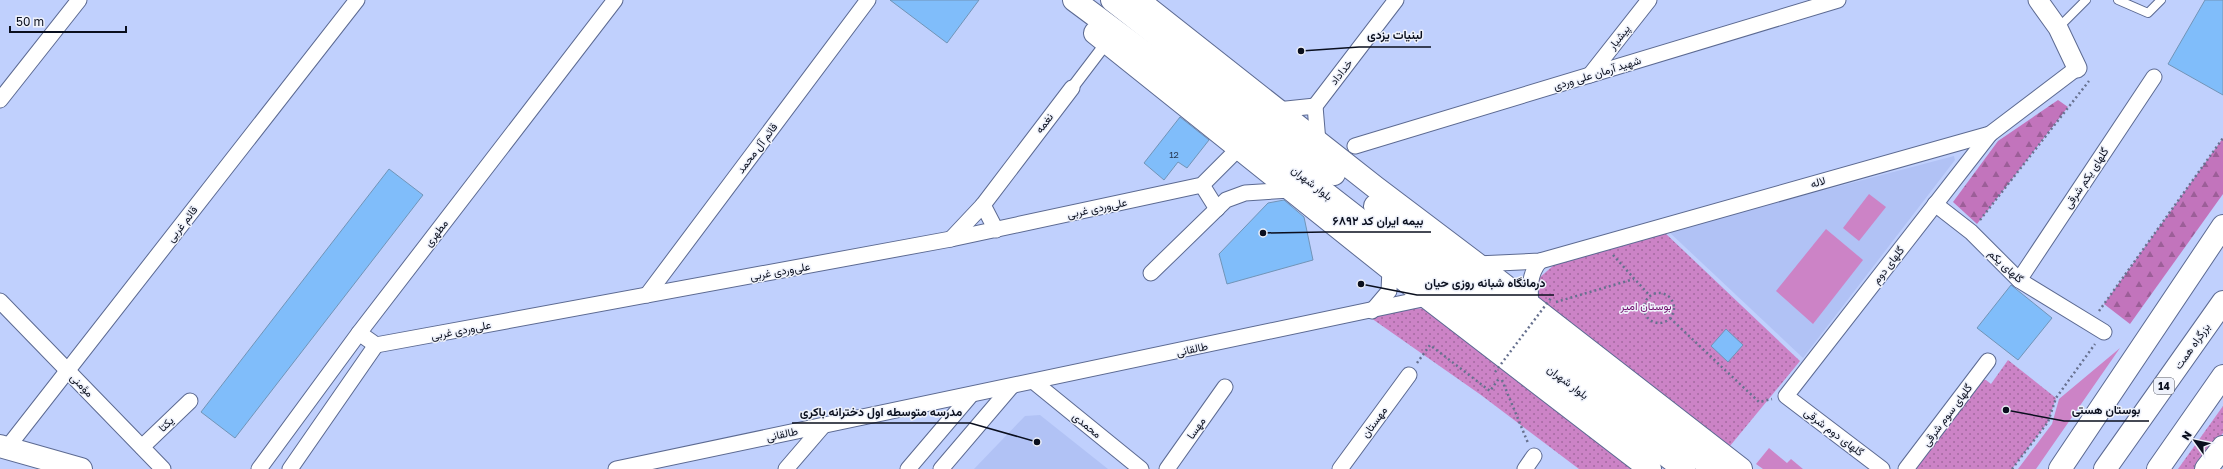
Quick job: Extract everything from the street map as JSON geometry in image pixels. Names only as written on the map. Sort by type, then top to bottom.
[{"type":"main road","name":"بلوار شهران","points":[[1068,0],[1081,21],[1290,190],[1427,298],[1650,469]]},
{"type":"main road","name":"بلوار شهران","points":[[1074,0],[1148,55],[1512,339],[1684,469]]},
{"type":"main road","name":"بلوار شهران","points":[[1112,0],[1523,324],[1714,469]]},
{"type":"main road","points":[[1138,0],[1318,142],[1477,264],[1531,308],[1741,469]]},
{"type":"main road","points":[[2060,469],[2223,226]]},
{"type":"main road","name":"بزرگراه همت","points":[[2105,469],[2223,302]]},
{"type":"main road","points":[[2158,469],[2223,376]]},
{"type":"main road","points":[[3,447],[81,469]]},
{"type":"main road","points":[[2206,469],[2223,447]]},
{"type":"street","points":[[0,100],[79,0]]},
{"type":"street","name":"قائم غربی","points":[[3,447],[68,371],[357,0]]},
{"type":"street","name":"مطهری","points":[[259,469],[359,333],[615,0]]},
{"type":"street","name":"قائم آل محمد","points":[[647,295],[868,0]]},
{"type":"street","name":"خداداد","points":[[1315,111],[1396,0]]},
{"type":"street","name":"پیشیار","points":[[1590,75],[1649,0]]},
{"type":"street","name":"شهید آرمان علی وردی","points":[[1355,146],[1838,0]]},
{"type":"street","points":[[2038,0],[2058,28],[2077,68]]},
{"type":"street","name":"نغمه","points":[[951,239],[982,205],[1107,42]]},
{"type":"street","name":"لاله","points":[[1477,264],[1540,261],[1990,134],[2077,68]]},
{"type":"street","name":"گلهای یکم شرقی","points":[[2019,280],[2154,77]]},
{"type":"street","points":[[1277,110],[1315,111],[1318,142]]},
{"type":"street","name":"گلهای دوم","points":[[1786,396],[1990,134]]},
{"type":"street","points":[[1217,209],[1202,185],[1238,148]]},
{"type":"street","name":"علی‌وردی غربی","points":[[376,345],[951,239],[1202,185]]},
{"type":"street","points":[[1151,273],[1226,200],[1241,194],[1290,190]]},
{"type":"street","name":"گلهای یکم","points":[[1935,204],[1971,232],[2019,280],[2104,332]]},
{"type":"street","points":[[982,205],[996,230]]},
{"type":"street","points":[[1531,308],[1531,277],[1534,268],[1540,261]]},
{"type":"street","points":[[1372,311],[1389,291],[1390,269]]},
{"type":"street","name":"طالقانی","points":[[616,469],[1372,311],[1427,298]]},
{"type":"street","name":"مؤمنی","points":[[0,301],[163,469]]},
{"type":"street","points":[[290,469],[376,345],[359,333]]},
{"type":"street","name":"گلهای سوم شرقی","points":[[1906,469],[1988,361]]},
{"type":"street","name":"مهستان","points":[[1340,469],[1409,375]]},
{"type":"street","name":"محمدی","points":[[1034,382],[1141,469]]},
{"type":"street","points":[[941,469],[1011,387]]},
{"type":"street","name":"مهسا","points":[[1166,469],[1225,387]]},
{"type":"street","points":[[908,469],[971,395]]},
{"type":"street","name":"گلهای دوم شرقی","points":[[1786,396],[1882,469]]},
{"type":"street","name":"یکتا","points":[[142,447],[190,402]]},
{"type":"street","points":[[786,469],[823,426]]},
{"type":"street","points":[[1525,469],[1534,456]]},
{"type":"lane","points":[[2058,28],[2086,0]]},
{"type":"lane","points":[[2118,0],[2148,12],[2162,0]]},
{"type":"path","points":[[1971,232],[2090,80],[2077,68]]},
{"type":"path","points":[[2091,323],[2223,138]]},
{"type":"path","points":[[1602,243],[1650,296]]},
{"type":"path","points":[[1557,302],[1634,279]]},
{"type":"path","points":[[1660,293],[1672,300],[1674,309],[1670,318],[1661,323],[1652,321],[1648,318],[1644,309],[1644,304],[1650,296],[1660,293]]},
{"type":"path","points":[[1495,372],[1551,298]]},
{"type":"path","points":[[1670,318],[1758,402]]},
{"type":"path","points":[[2012,469],[2048,422],[2056,398],[2104,332]]},
{"type":"path","points":[[1409,375],[1430,346],[1490,391],[1501,376],[1534,456]]},
{"type":"shaded area","points":[[1954,156],[1955,160],[1803,358],[1668,231]]},
{"type":"shaded area","points":[[1040,415],[1108,469],[974,469],[1025,416]]},
{"type":"green space","points":[[2058,100],[2068,107],[1977,224],[1953,202],[1998,141]]},
{"type":"green space","points":[[2223,138],[2223,194],[2130,324],[2104,304]]},
{"type":"green space","points":[[1869,194],[1886,207],[1859,241],[1843,228]]},
{"type":"green space","points":[[1826,229],[1863,260],[1813,324],[1776,291]]},
{"type":"green space","name":"بوستان امیر","points":[[1665,233],[1800,361],[1725,452],[1535,297],[1538,279],[1555,264]]},
{"type":"green space","points":[[1413,308],[1432,309],[1640,469],[1579,469],[1481,395],[1371,318]]},
{"type":"green space","points":[[2120,348],[2036,469],[2018,469],[2052,424],[2059,399]]},
{"type":"green space","points":[[2008,360],[2056,398],[2048,422],[2012,469],[1916,469],[1982,380],[1986,380],[1991,384]]},
{"type":"green space","points":[[2223,406],[2223,433],[2195,469],[2178,469]]},
{"type":"green space","points":[[1769,448],[1787,463],[1791,459],[1803,469],[1763,469],[1756,464]]},
{"type":"building","points":[[890,0],[979,0],[947,43]]},
{"type":"building","points":[[2205,0],[2223,0],[2223,95],[2168,64]]},
{"type":"building","points":[[1180,117],[1209,140],[1187,168],[1178,162],[1164,180],[1144,163]]},
{"type":"building","points":[[389,169],[423,195],[235,438],[201,412]]},
{"type":"building","points":[[1284,200],[1304,217],[1313,260],[1227,284],[1219,254],[1268,203]]},
{"type":"building","points":[[2011,285],[2052,318],[2018,360],[1977,328]]},
{"type":"building","points":[[1726,329],[1743,345],[1728,362],[1711,346]]},
{"type":"place","name":"لبنیات یزدی","points":[[1301,51]]},
{"type":"place","name":"بیمه ایران کد ۶۸۹۲","points":[[1263,233]]},
{"type":"place","name":"درمانگاه شبانه روزی حیان","points":[[1361,284]]},
{"type":"place","name":"بوستان هستی","points":[[2006,410]]},
{"type":"place","name":"مدرسه متوسطه اول دخترانه باکری","points":[[1037,442]]}]
